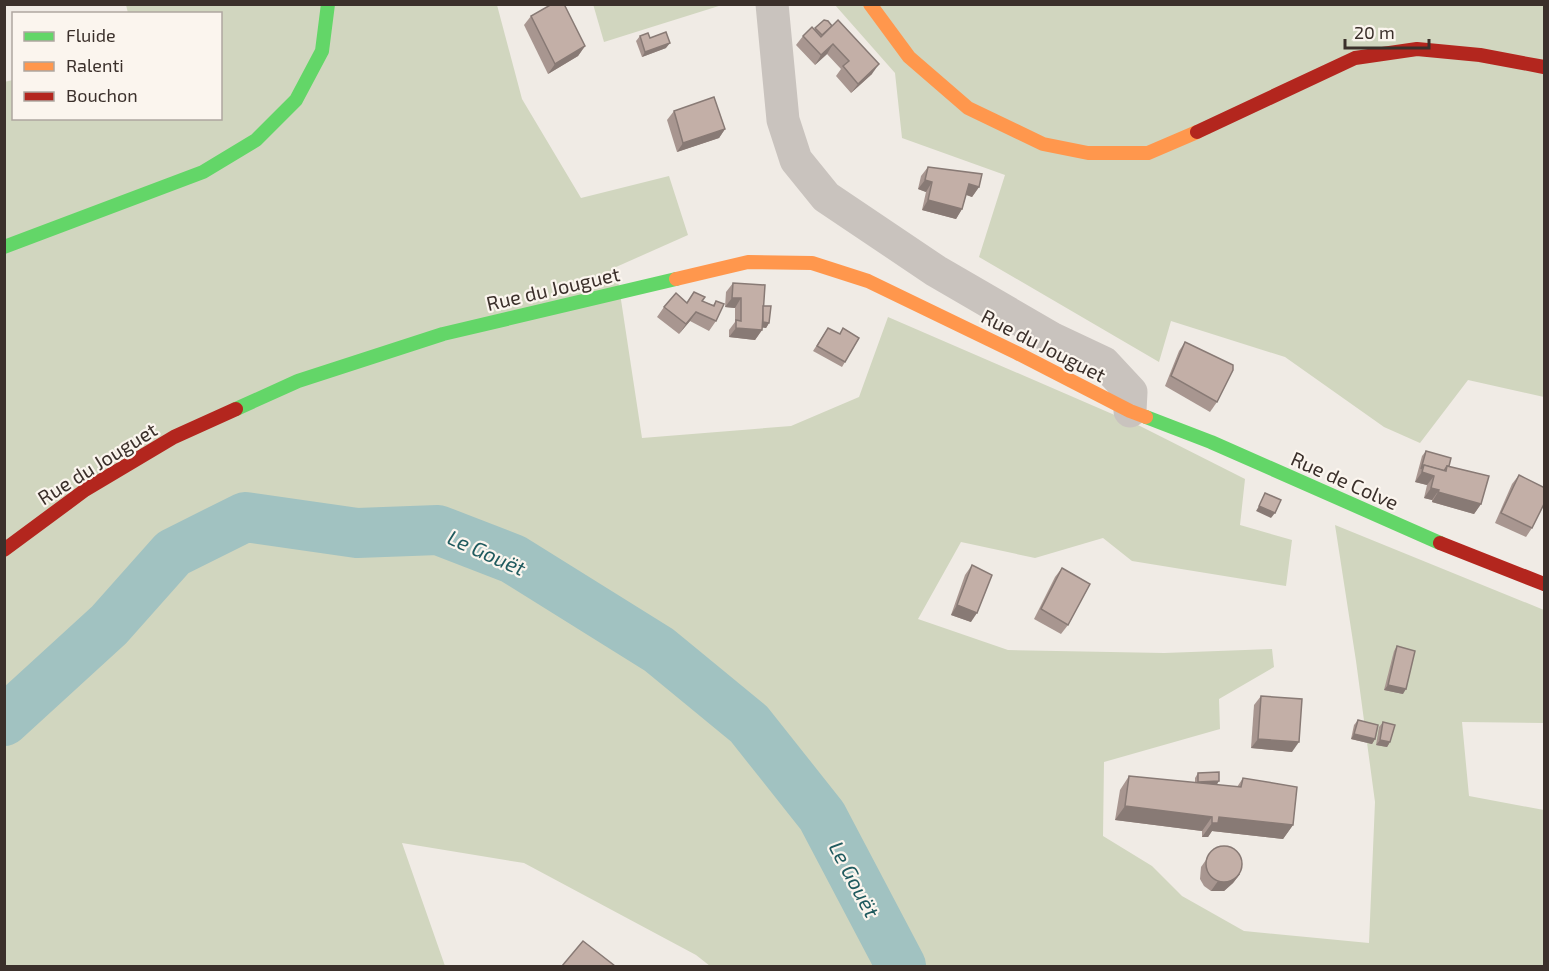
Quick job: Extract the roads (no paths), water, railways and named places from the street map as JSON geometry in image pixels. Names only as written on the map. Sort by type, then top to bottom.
[{"type":"street","points":[[4,247],[203,171],[256,140],[296,100],[322,51],[328,4]]},
{"type":"street","points":[[772,4],[783,120],[796,159],[826,197],[936,271],[1053,339],[1104,363],[1131,392],[1130,411]]},
{"type":"street","points":[[870,4],[909,57],[968,108],[1042,144],[1088,153],[1148,153],[1355,58],[1417,49],[1480,55],[1545,67]]},
{"type":"street","name":"Rue du Jouguet","points":[[4,550],[85,490],[174,437],[298,381],[443,334],[748,262],[812,263],[868,281],[1130,411]]},
{"type":"street","name":"Rue de Colve","points":[[1130,411],[1211,442],[1425,537],[1545,584]]},
{"type":"waterway","name":"Le Gouët","points":[[4,721],[109,625],[173,553],[245,517],[357,533],[438,530],[513,559],[659,650],[749,724],[822,816],[901,966]]}]
